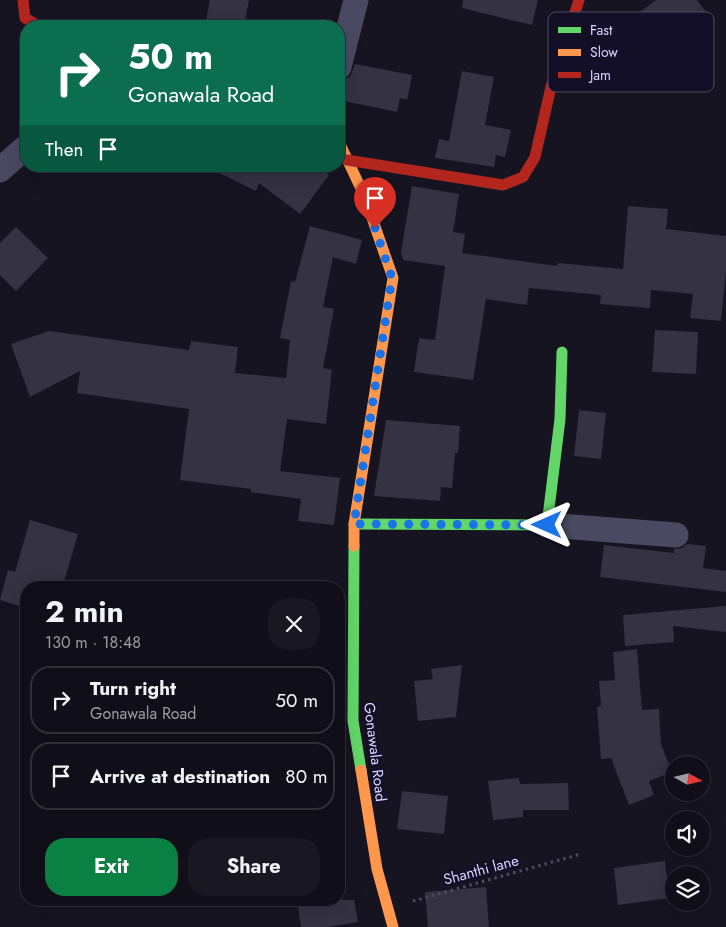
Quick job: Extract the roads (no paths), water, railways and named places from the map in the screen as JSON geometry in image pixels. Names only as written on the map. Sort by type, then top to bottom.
[{"type":"street","points":[[23,0],[25,18],[28,20]]},
{"type":"street","points":[[345,43],[356,0]]},
{"type":"street","points":[[574,12],[578,0]]},
{"type":"street","points":[[347,160],[503,185],[522,177],[535,157],[550,92]]},
{"type":"street","points":[[0,170],[20,152]]},
{"type":"street","name":"Gonawala Road","points":[[345,156],[364,195],[392,278],[354,524],[353,721],[377,869],[393,927]]},
{"type":"street","points":[[547,525],[560,419],[562,352]]},
{"type":"street","points":[[354,524],[547,525],[676,535]]}]
